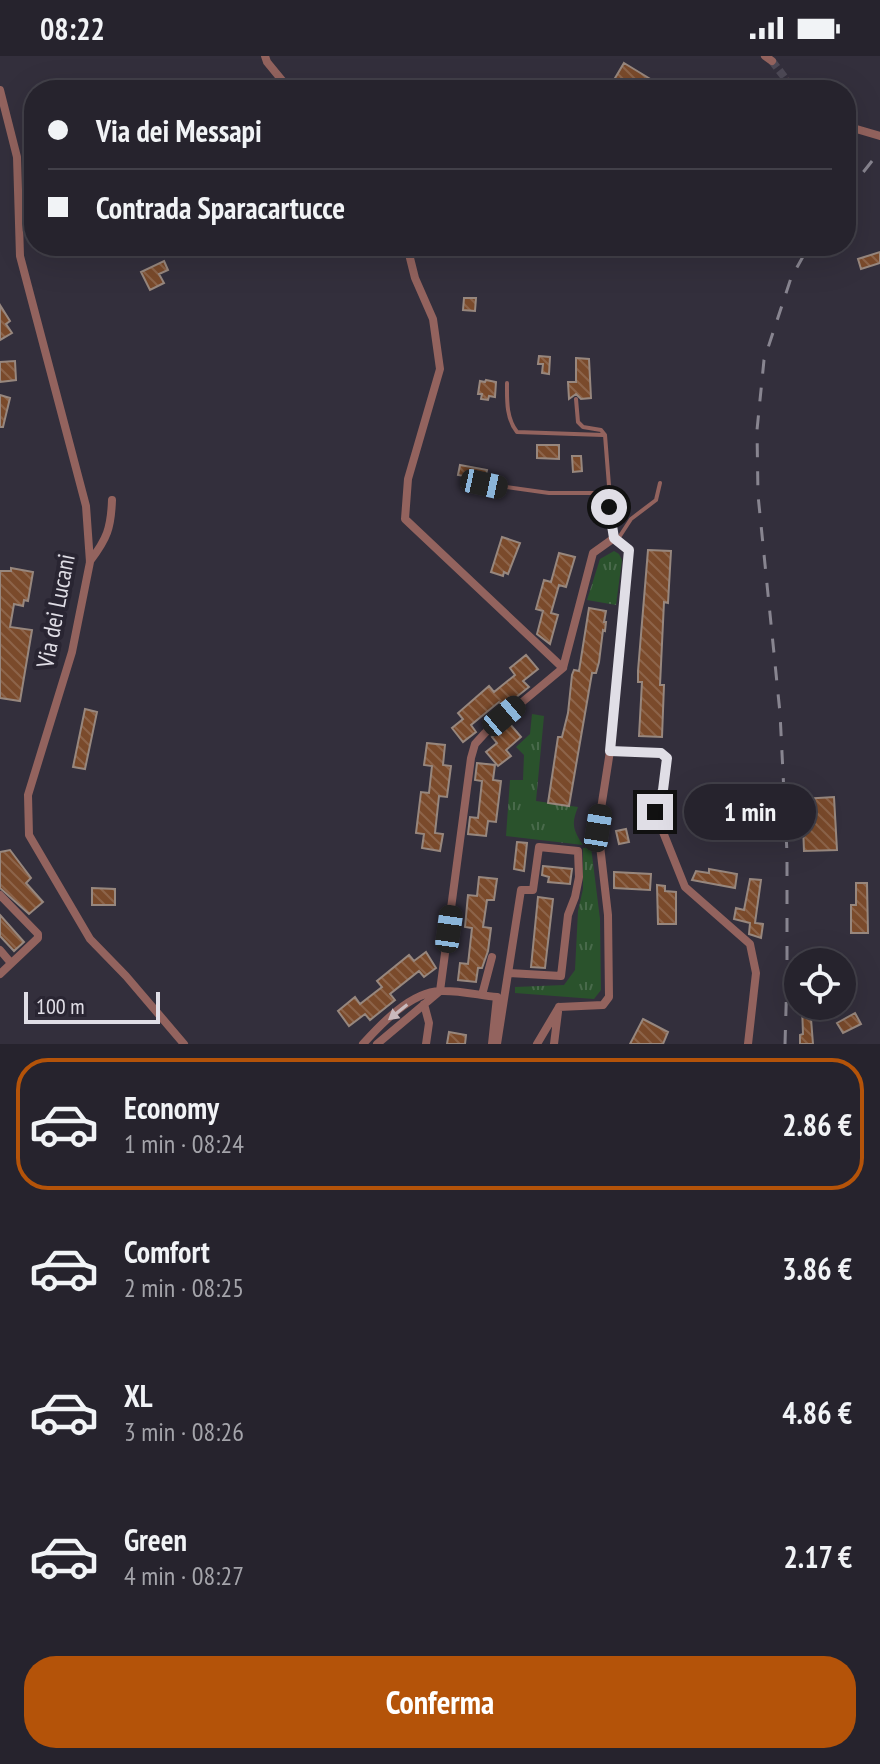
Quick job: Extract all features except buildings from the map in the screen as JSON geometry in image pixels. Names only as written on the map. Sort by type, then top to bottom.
[{"type":"street","points":[[265,56],[283,80]]},
{"type":"street","name":"Via dei Lucani","points":[[0,90],[17,157],[20,256],[86,506],[90,562],[72,652],[28,795],[29,835],[90,939],[184,1044]]},
{"type":"street","points":[[856,129],[880,136]]},
{"type":"street","points":[[410,256],[415,278],[433,319],[440,369],[408,479],[405,519],[563,668]]},
{"type":"street","points":[[90,562],[105,541],[111,523],[112,500]]},
{"type":"street","points":[[377,1044],[440,991],[475,744],[563,668],[593,553],[616,539],[629,550],[610,751],[598,828],[608,915],[609,997],[603,1005],[559,1007]]},
{"type":"street","points":[[610,751],[661,753],[667,758],[663,790],[655,812],[685,887],[750,944],[756,973],[748,1044]]},
{"type":"street","points":[[494,1044],[509,973],[521,890],[533,890],[539,847],[578,851],[579,877],[568,915],[561,976],[509,973]]},
{"type":"street","points":[[0,895],[38,934],[35,941],[0,974]]},
{"type":"street","points":[[0,950],[11,963]]},
{"type":"street","points":[[482,995],[492,957]]},
{"type":"street","points":[[363,1044],[403,1007],[424,994],[440,991],[497,997],[494,1044]]},
{"type":"street","points":[[424,1004],[429,1023],[426,1044]]},
{"type":"street","points":[[537,1044],[559,1007]]},
{"type":"street","points":[[554,1044],[559,1007]]},
{"type":"lane","points":[[507,383],[507,406],[517,432],[605,435]]},
{"type":"lane","points":[[576,399],[578,422],[583,427],[601,430],[605,435],[616,539]]},
{"type":"lane","points":[[616,539],[631,519],[656,500],[660,483]]},
{"type":"lane","points":[[484,484],[549,493],[609,493]]},
{"type":"green space","points":[[614,551],[622,560],[616,605],[587,600],[600,559]]},
{"type":"green space","points":[[532,714],[544,716],[536,801],[578,807],[574,827],[583,845],[506,836],[510,780],[523,780],[524,755],[516,747],[530,734]]},
{"type":"green space","points":[[591,847],[600,919],[601,990],[594,999],[515,993],[515,987],[564,985],[575,970],[578,911],[583,889],[583,848]]},
{"type":"tunnel","points":[[772,61],[786,80]]},
{"type":"railway","points":[[856,181],[880,151]]},
{"type":"railway","points":[[785,1044],[787,853],[780,713],[758,495],[757,430],[764,360],[791,278],[803,256]]},
{"type":"route","points":[[609,507],[614,538],[629,550],[610,751],[661,753],[667,758],[663,790],[655,812]]}]
